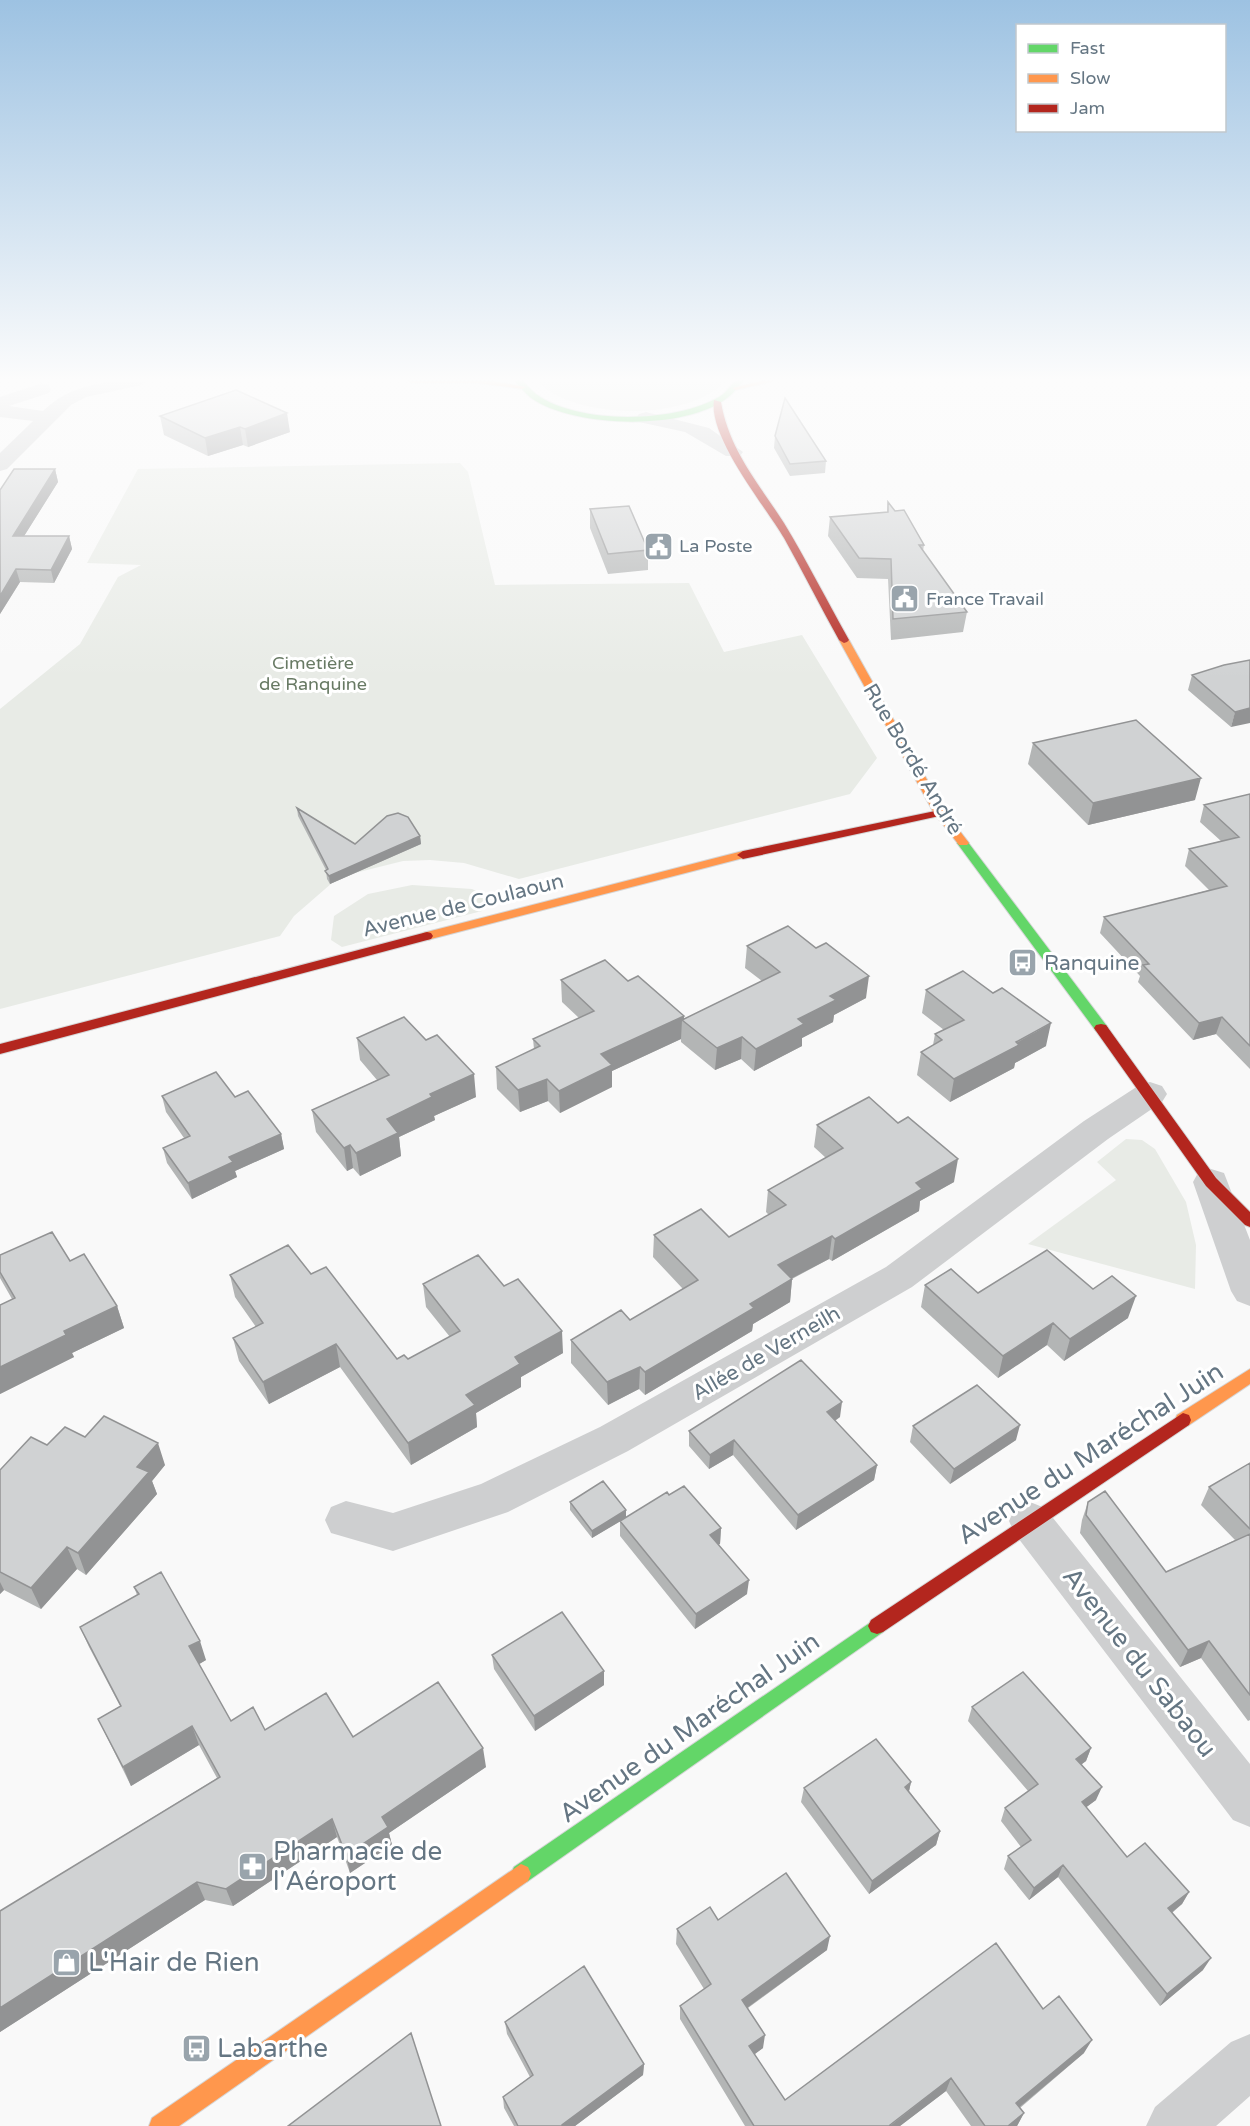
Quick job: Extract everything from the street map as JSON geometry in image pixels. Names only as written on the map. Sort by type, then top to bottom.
[{"type":"street","name":"Rue Bordé André","points":[[751,480],[779,523],[940,813],[1150,1094],[1211,1182],[1250,1221]]},
{"type":"street","name":"Avenue de Coulaoun","points":[[0,1049],[255,980],[722,860],[940,813]]},
{"type":"street","name":"Allée de Verneilh","points":[[346,1520],[393,1532],[493,1499],[614,1439],[899,1277],[1096,1130],[1150,1094]]},
{"type":"street","name":"Rue Bordé André","points":[[1211,1182],[1250,1292]]},
{"type":"street","name":"Avenue du Maréchal Juin","points":[[160,2126],[1030,1521],[1250,1376]]},
{"type":"street","name":"Avenue du Sabaou","points":[[1030,1521],[1250,1803]]},
{"type":"street","points":[[1174,2126],[1250,2061]]},
{"type":"green space","name":"Cimetière de Ranquine","points":[[132,480],[470,480],[495,585],[689,583],[724,652],[802,635],[877,758],[850,794],[519,879],[464,863],[430,860],[403,861],[355,873],[332,883],[294,916],[280,936],[0,1009],[0,709],[80,644],[118,577],[141,565],[87,563]]},
{"type":"green space","points":[[412,885],[472,889],[492,898],[482,911],[342,947],[331,940],[334,916],[368,894]]},
{"type":"green space","points":[[1126,1139],[1142,1140],[1155,1149],[1186,1202],[1196,1245],[1195,1289],[1028,1244],[1116,1180],[1097,1162]]},
{"type":"building","points":[[7,480],[48,480],[13,536],[69,536],[51,570],[16,569],[0,596],[0,490]]},
{"type":"building","points":[[888,502],[895,511],[904,510],[924,545],[919,545],[967,612],[893,619],[891,559],[859,558],[830,517],[888,512]]},
{"type":"building","points":[[629,506],[648,550],[608,554],[590,509]]},
{"type":"building","points":[[1250,660],[1250,708],[1235,712],[1192,675],[1224,665]]},
{"type":"building","points":[[1136,720],[1201,778],[1093,803],[1033,743]]},
{"type":"building","points":[[1250,794],[1250,1046],[1222,1017],[1199,1023],[1143,965],[1149,964],[1104,917],[1227,886],[1189,849],[1239,837],[1204,805]]},
{"type":"building","points":[[297,808],[355,844],[387,816],[398,813],[408,817],[420,836],[329,876],[325,871],[328,869]]},
{"type":"building","points":[[788,926],[816,948],[826,943],[869,976],[830,996],[836,1000],[798,1019],[804,1024],[756,1049],[742,1037],[717,1048],[682,1020],[780,972],[747,946]]},
{"type":"building","points":[[605,960],[628,981],[638,976],[684,1016],[601,1054],[612,1065],[559,1091],[547,1079],[518,1090],[496,1067],[540,1046],[533,1039],[594,1011],[561,980]]},
{"type":"building","points":[[963,971],[993,993],[1002,988],[1051,1023],[1016,1042],[1019,1045],[954,1079],[921,1052],[942,1040],[935,1034],[964,1020],[926,990]]},
{"type":"building","points":[[404,1017],[426,1040],[437,1035],[474,1074],[430,1094],[432,1097],[387,1119],[398,1133],[356,1153],[350,1145],[344,1148],[312,1110],[389,1075],[357,1038]]},
{"type":"building","points":[[216,1072],[235,1097],[248,1091],[281,1134],[229,1157],[233,1162],[188,1183],[163,1148],[190,1136],[162,1096]]},
{"type":"building","points":[[869,1097],[898,1123],[908,1117],[958,1159],[916,1183],[922,1189],[835,1239],[832,1236],[778,1265],[792,1279],[750,1304],[754,1308],[645,1372],[640,1367],[607,1382],[571,1340],[621,1310],[630,1320],[698,1280],[654,1235],[701,1209],[729,1237],[786,1205],[768,1190],[843,1148],[817,1125]]},
{"type":"building","points":[[52,1232],[70,1261],[84,1254],[117,1306],[64,1331],[66,1335],[0,1367],[0,1305],[15,1298],[0,1272],[0,1255]]},
{"type":"building","points":[[288,1245],[311,1274],[326,1267],[397,1359],[404,1355],[408,1359],[460,1331],[423,1284],[478,1255],[504,1286],[518,1279],[562,1331],[515,1357],[520,1364],[466,1395],[475,1405],[408,1443],[336,1344],[263,1382],[233,1338],[263,1323],[230,1275]]},
{"type":"building","points":[[1047,1250],[1093,1289],[1112,1276],[1136,1296],[1070,1339],[1053,1323],[1003,1356],[925,1285],[951,1269],[978,1293]]},
{"type":"building","points":[[801,1360],[842,1402],[827,1412],[877,1465],[798,1515],[734,1440],[710,1455],[689,1431]]},
{"type":"building","points":[[977,1385],[1020,1425],[954,1469],[913,1426]]},
{"type":"building","points":[[104,1416],[158,1443],[137,1467],[149,1472],[78,1553],[67,1547],[31,1588],[0,1572],[0,1470],[31,1437],[47,1445],[65,1427],[85,1437]]},
{"type":"building","points":[[1250,1463],[1250,1529],[1209,1487]]},
{"type":"building","points":[[603,1481],[626,1510],[592,1531],[570,1502]]},
{"type":"building","points":[[684,1486],[721,1528],[710,1535],[749,1580],[696,1614],[620,1521],[667,1492],[669,1495]]},
{"type":"building","points":[[1105,1491],[1166,1572],[1250,1534],[1250,1695],[1209,1641],[1188,1650],[1086,1515],[1088,1502]]},
{"type":"building","points":[[161,1572],[200,1641],[189,1646],[231,1721],[253,1707],[265,1730],[326,1693],[353,1737],[438,1682],[483,1748],[382,1817],[388,1827],[346,1855],[332,1819],[226,1889],[197,1882],[0,2008],[0,1911],[220,1777],[192,1726],[123,1767],[98,1719],[121,1706],[80,1627],[139,1594],[134,1587]]},
{"type":"building","points":[[562,1612],[604,1671],[534,1716],[492,1655]]},
{"type":"building","points":[[1023,1672],[1091,1748],[1076,1759],[1102,1787],[1082,1802],[1127,1857],[1145,1843],[1189,1892],[1168,1908],[1211,1958],[1167,1994],[1063,1865],[1034,1888],[1008,1856],[1031,1840],[1005,1808],[1038,1784],[972,1707]]},
{"type":"building","points":[[876,1739],[911,1782],[905,1787],[940,1831],[872,1881],[804,1788]]},
{"type":"building","points":[[786,1873],[830,1936],[742,2000],[765,2035],[749,2046],[785,2100],[996,1943],[1043,2009],[1059,1996],[1092,2040],[1016,2103],[1024,2113],[1008,2126],[985,2126],[951,2078],[891,2126],[754,2126],[680,2006],[711,1984],[677,1929],[710,1907],[718,1920]]},
{"type":"building","points":[[584,1966],[644,2064],[562,2126],[518,2126],[503,2097],[533,2075],[505,2022]]},
{"type":"building","points":[[411,2033],[441,2126],[288,2126]]},
{"type":"traffic: fast","points":[[963,843],[1101,1028]]},
{"type":"traffic: fast","points":[[521,1874],[877,1626]]},
{"type":"traffic: slow","points":[[844,640],[940,813],[963,843]]},
{"type":"traffic: slow","points":[[427,936],[743,855]]},
{"type":"traffic: slow","points":[[1183,1420],[1250,1376]]},
{"type":"traffic: slow","points":[[160,2126],[521,1874]]},
{"type":"traffic: jam","points":[[750,480],[787,537],[844,640]]},
{"type":"traffic: jam","points":[[743,855],[940,813]]},
{"type":"traffic: jam","points":[[0,1049],[427,936]]},
{"type":"traffic: jam","points":[[1101,1028],[1211,1182],[1250,1221]]},
{"type":"traffic: jam","points":[[877,1626],[1183,1420]]},
{"type":"place","name":"La Poste","points":[[658,546]]},
{"type":"place","name":"France Travail","points":[[905,599]]},
{"type":"place","name":"Ranquine","points":[[1023,963]]},
{"type":"place","name":"Pharmacie de l'Aéroport","points":[[252,1866]]},
{"type":"place","name":"L'Hair de Rien","points":[[67,1962]]},
{"type":"place","name":"Labarthe","points":[[196,2048]]}]
